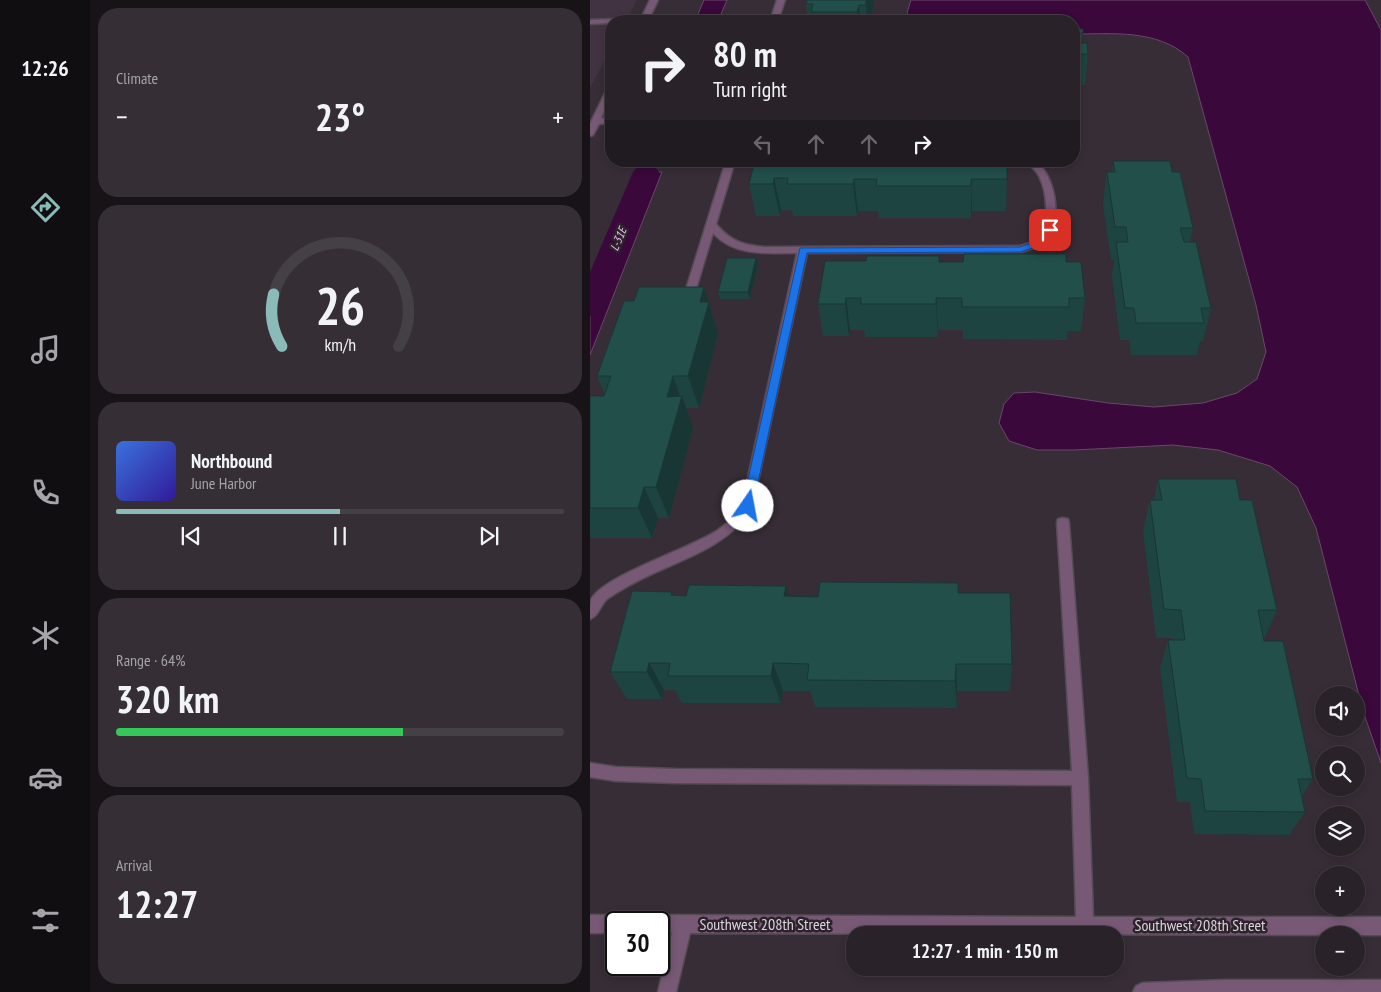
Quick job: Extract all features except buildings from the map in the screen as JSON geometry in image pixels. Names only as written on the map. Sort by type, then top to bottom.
[{"type":"street","points":[[647,15],[654,0]]},
{"type":"street","points":[[776,15],[781,0]]},
{"type":"street","points":[[590,22],[605,21]]},
{"type":"street","points":[[590,133],[605,102]]},
{"type":"street","points":[[596,121],[605,121]]},
{"type":"street","points":[[686,304],[729,167]]},
{"type":"street","points":[[712,225],[724,240],[735,247],[764,250],[1003,250],[1033,247],[1048,237],[1050,221],[1045,178],[1035,167]]},
{"type":"street","points":[[590,613],[601,596],[619,584],[713,539],[730,529],[744,515],[748,506],[803,250]]},
{"type":"street","points":[[1063,523],[1080,778],[1085,925]]},
{"type":"street","points":[[590,770],[616,774],[675,776],[1080,778]]},
{"type":"street","points":[[590,924],[605,924]]},
{"type":"street","name":"Southwest 208th Street","points":[[670,924],[1381,926]]},
{"type":"street","points":[[667,992],[683,924]]},
{"type":"street","points":[[1142,992],[1226,989],[1381,989]]},
{"type":"shaded area","points":[[590,0],[637,0],[629,15],[605,15],[605,59],[590,88]]},
{"type":"water","points":[[704,0],[727,0],[721,15],[698,15]]},
{"type":"water","points":[[911,0],[1365,0],[1381,30],[1381,763],[1365,717],[1365,686],[1357,686],[1316,528],[1297,487],[1270,466],[1218,450],[1173,445],[1037,450],[1009,441],[999,423],[1004,404],[1014,393],[1035,392],[1108,403],[1154,407],[1203,403],[1237,393],[1257,379],[1266,352],[1256,305],[1188,57],[1176,48],[1149,37],[1119,34],[1080,34],[1080,15],[908,15],[907,13]]},
{"type":"water","name":"L-31E","points":[[634,172],[662,172],[590,355],[590,275]]},
{"type":"waterway","name":"L-31E","points":[[590,306],[646,172]]},
{"type":"route","points":[[748,506],[803,250],[1020,249],[1033,247],[1043,242],[1048,237],[1050,230]]}]
